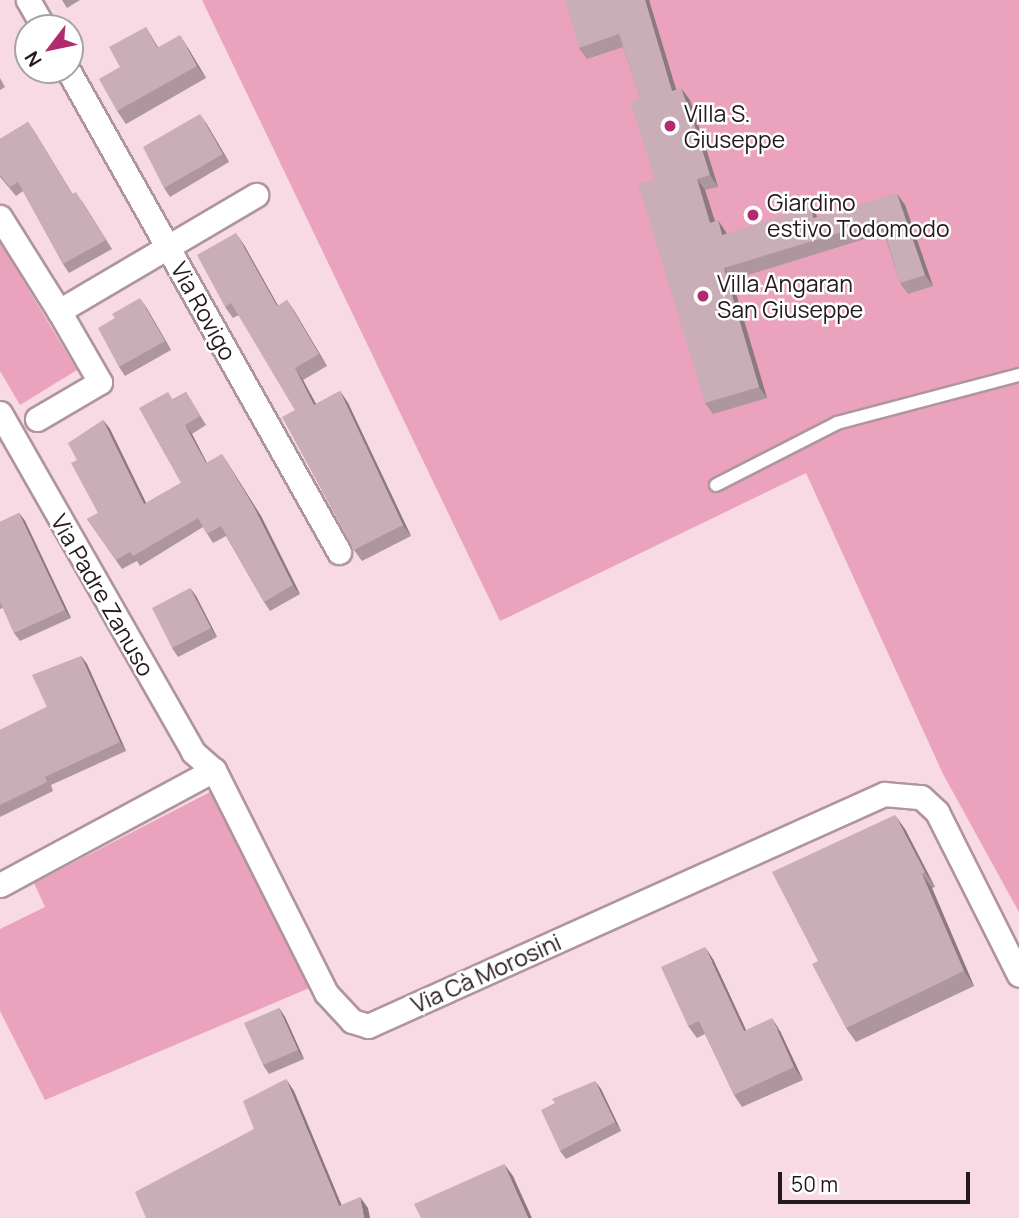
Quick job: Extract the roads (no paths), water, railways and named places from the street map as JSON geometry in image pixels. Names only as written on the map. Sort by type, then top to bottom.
[{"type":"street","name":"Via Rovigo","points":[[76,84],[339,552]]},
{"type":"street","points":[[59,311],[256,195]]},
{"type":"street","points":[[0,217],[100,382],[37,419]]},
{"type":"street","name":"Via Padre Zanuso","points":[[0,413],[194,752],[214,770]]},
{"type":"street","points":[[0,885],[214,770]]},
{"type":"street","name":"Via Cà Morosini","points":[[214,770],[326,993],[352,1021],[368,1026],[884,794],[921,797],[937,812],[1019,975]]},
{"type":"lane","points":[[716,485],[837,423],[1019,375]]},
{"type":"place","name":"Villa S. Giuseppe","points":[[670,126]]},
{"type":"place","name":"Giardino estivo Todomodo","points":[[753,215]]},
{"type":"place","name":"Villa Angaran San Giuseppe","points":[[703,296]]}]
